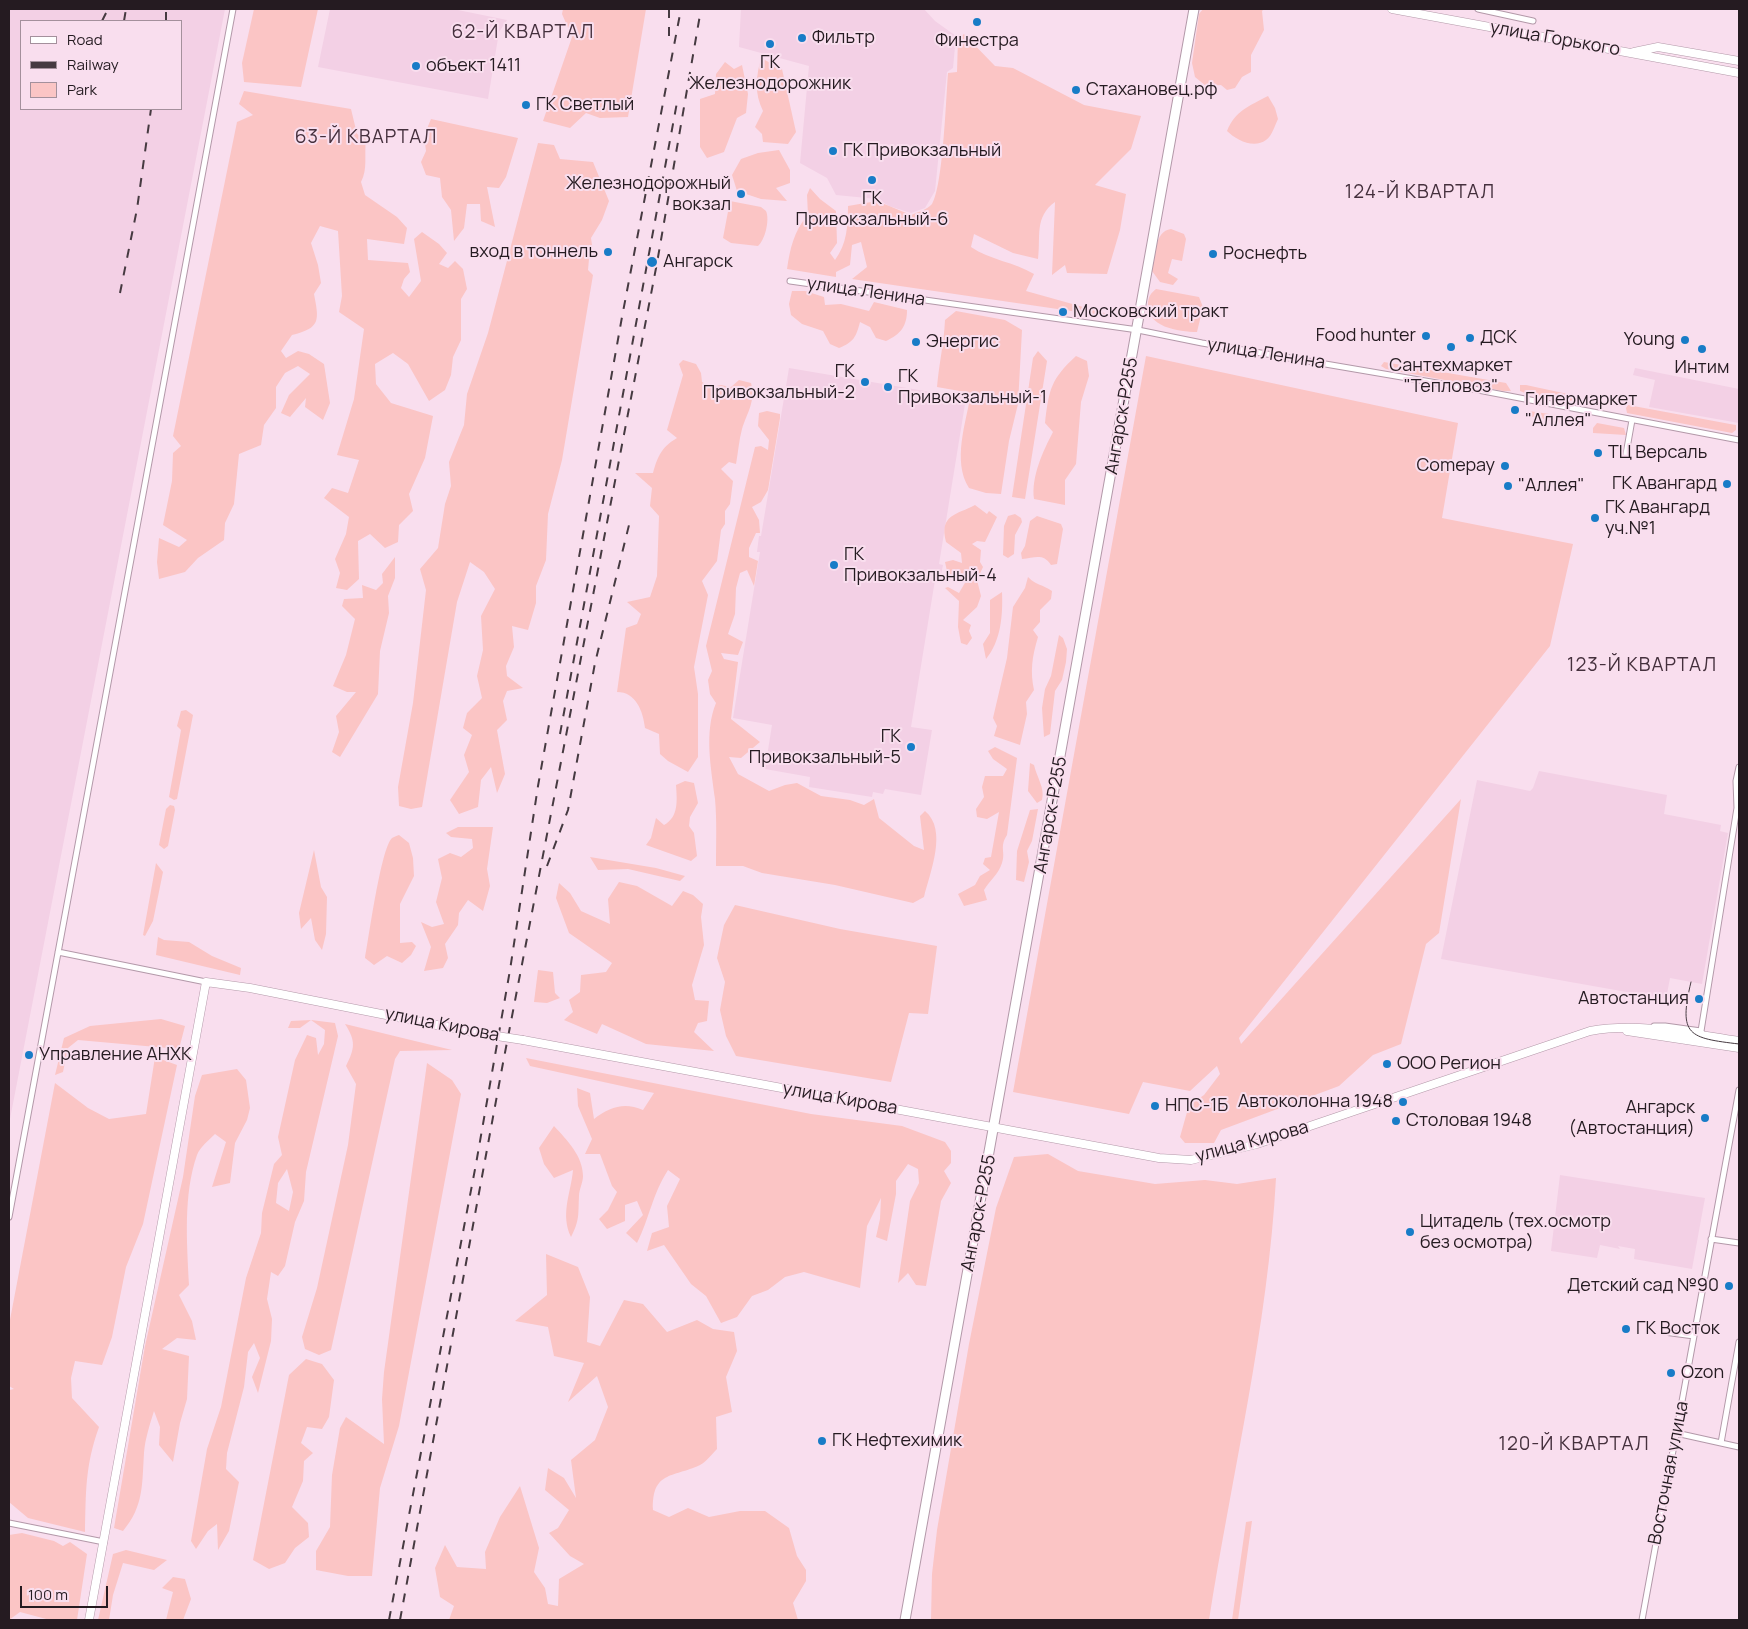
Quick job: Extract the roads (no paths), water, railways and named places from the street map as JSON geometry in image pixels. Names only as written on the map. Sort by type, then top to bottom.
[{"type":"main road","name":"Ангарск-Р255","points":[[905,1620],[996,1126],[1194,9]]},
{"type":"street","points":[[9,1218],[233,9]]},
{"type":"street","name":"улица Горького","points":[[1392,9],[1739,73]]},
{"type":"street","points":[[1478,9],[1533,21]]},
{"type":"street","name":"улица Горького","points":[[1630,53],[1658,47],[1739,61]]},
{"type":"street","points":[[1728,71],[1730,60]]},
{"type":"street","name":"улица Ленина","points":[[790,281],[1138,330],[1202,343],[1478,390],[1739,440]]},
{"type":"street","points":[[1626,454],[1632,420]]},
{"type":"street","points":[[1704,1037],[1738,797],[1736,781],[1739,767]]},
{"type":"street","name":"улица Кирова","points":[[58,952],[477,1033],[996,1126],[1159,1158],[1191,1160],[1257,1144],[1590,1031],[1610,1027],[1636,1028],[1704,1037],[1733,1045],[1739,1041]]},
{"type":"street","points":[[89,1620],[206,982]]},
{"type":"street","name":"улица Кирова","points":[[1610,1027],[1704,1037]]},
{"type":"street","name":"Восточная улица","points":[[1642,1620],[1739,1090]]},
{"type":"street","points":[[1711,1239],[1739,1243]]},
{"type":"street","points":[[1664,1332],[1694,1336]]},
{"type":"street","points":[[1722,1443],[1739,1342]]},
{"type":"street","points":[[1676,1433],[1739,1447]]},
{"type":"street","points":[[9,1523],[104,1542]]},
{"type":"tram line","points":[[1691,982],[1686,1014],[1687,1024],[1691,1031],[1698,1036],[1709,1039],[1739,1044]]},
{"type":"railway","points":[[102,20],[108,9]]},
{"type":"railway","points":[[124,20],[126,9]]},
{"type":"railway","points":[[166,9],[166,20]]},
{"type":"railway","points":[[669,9],[669,43]]},
{"type":"railway","points":[[389,1620],[476,1164],[510,970],[538,786],[622,317],[681,9]]},
{"type":"railway","points":[[400,1620],[503,1063],[657,263],[701,9]]},
{"type":"railway","points":[[560,734],[678,97]]},
{"type":"railway","points":[[120,293],[137,209],[151,110]]},
{"type":"railway","points":[[547,866],[568,810],[595,663],[630,521]]},
{"type":"place","name":"Финестра","points":[[977,22]]},
{"type":"place","name":"Фильтр","points":[[802,38]]},
{"type":"place","name":"ГК Железнодорожник","points":[[770,44]]},
{"type":"place","name":"объект 1411","points":[[416,66]]},
{"type":"place","name":"Стахановец.рф","points":[[1076,90]]},
{"type":"place","name":"ГК Светлый","points":[[526,105]]},
{"type":"place","name":"ГК Привокзальный","points":[[833,151]]},
{"type":"place","name":"ГК Привокзальный-6","points":[[872,180]]},
{"type":"place","name":"Железнодорожный вокзал","points":[[741,194]]},
{"type":"place","name":"вход в тоннель","points":[[608,252]]},
{"type":"place","name":"Роснефть","points":[[1213,254]]},
{"type":"place","name":"Ангарск","points":[[652,262]]},
{"type":"place","name":"Московский тракт","points":[[1063,312]]},
{"type":"place","name":"Food hunter","points":[[1426,336]]},
{"type":"place","name":"ДСК","points":[[1470,338]]},
{"type":"place","name":"Young","points":[[1685,340]]},
{"type":"place","name":"Энергис","points":[[916,342]]},
{"type":"place","name":"Сантехмаркет \"Тепловоз\"","points":[[1451,347]]},
{"type":"place","name":"Интим","points":[[1702,349]]},
{"type":"place","name":"ГК Привокзальный-2","points":[[865,382]]},
{"type":"place","name":"ГК Привокзальный-1","points":[[888,387]]},
{"type":"place","name":"Гипермаркет \"Аллея\"","points":[[1515,410]]},
{"type":"place","name":"ТЦ Версаль","points":[[1598,453]]},
{"type":"place","name":"Comepay","points":[[1505,466]]},
{"type":"place","name":"ГК Авангард","points":[[1727,484]]},
{"type":"place","name":"\"Аллея\"","points":[[1508,486]]},
{"type":"place","name":"ГК Авангард уч.№1","points":[[1595,518]]},
{"type":"place","name":"ГК Привокзальный-4","points":[[834,565]]},
{"type":"place","name":"ГК Привокзальный-5","points":[[911,747]]},
{"type":"place","name":"Автостанция","points":[[1699,999]]},
{"type":"place","name":"Управление АНХК","points":[[29,1055]]},
{"type":"place","name":"ООО Регион","points":[[1387,1064]]},
{"type":"place","name":"Автоколонна 1948","points":[[1403,1102]]},
{"type":"place","name":"НПС-1Б","points":[[1155,1106]]},
{"type":"place","name":"Ангарск (Автостанция)","points":[[1705,1118]]},
{"type":"place","name":"Столовая 1948","points":[[1396,1121]]},
{"type":"place","name":"Цитадель (тех.осмотр без осмотра)","points":[[1410,1232]]},
{"type":"place","name":"Детский сад №90","points":[[1729,1286]]},
{"type":"place","name":"ГК Восток","points":[[1626,1329]]},
{"type":"place","name":"Ozon","points":[[1671,1373]]},
{"type":"place","name":"ГК Нефтехимик","points":[[822,1441]]},
{"type":"district","name":"62-Й КВАРТАЛ","points":[[523,33]]},
{"type":"district","name":"63-Й КВАРТАЛ","points":[[366,138]]},
{"type":"district","name":"124-Й КВАРТАЛ","points":[[1420,193]]},
{"type":"district","name":"123-Й КВАРТАЛ","points":[[1642,666]]},
{"type":"district","name":"120-Й КВАРТАЛ","points":[[1574,1445]]}]
